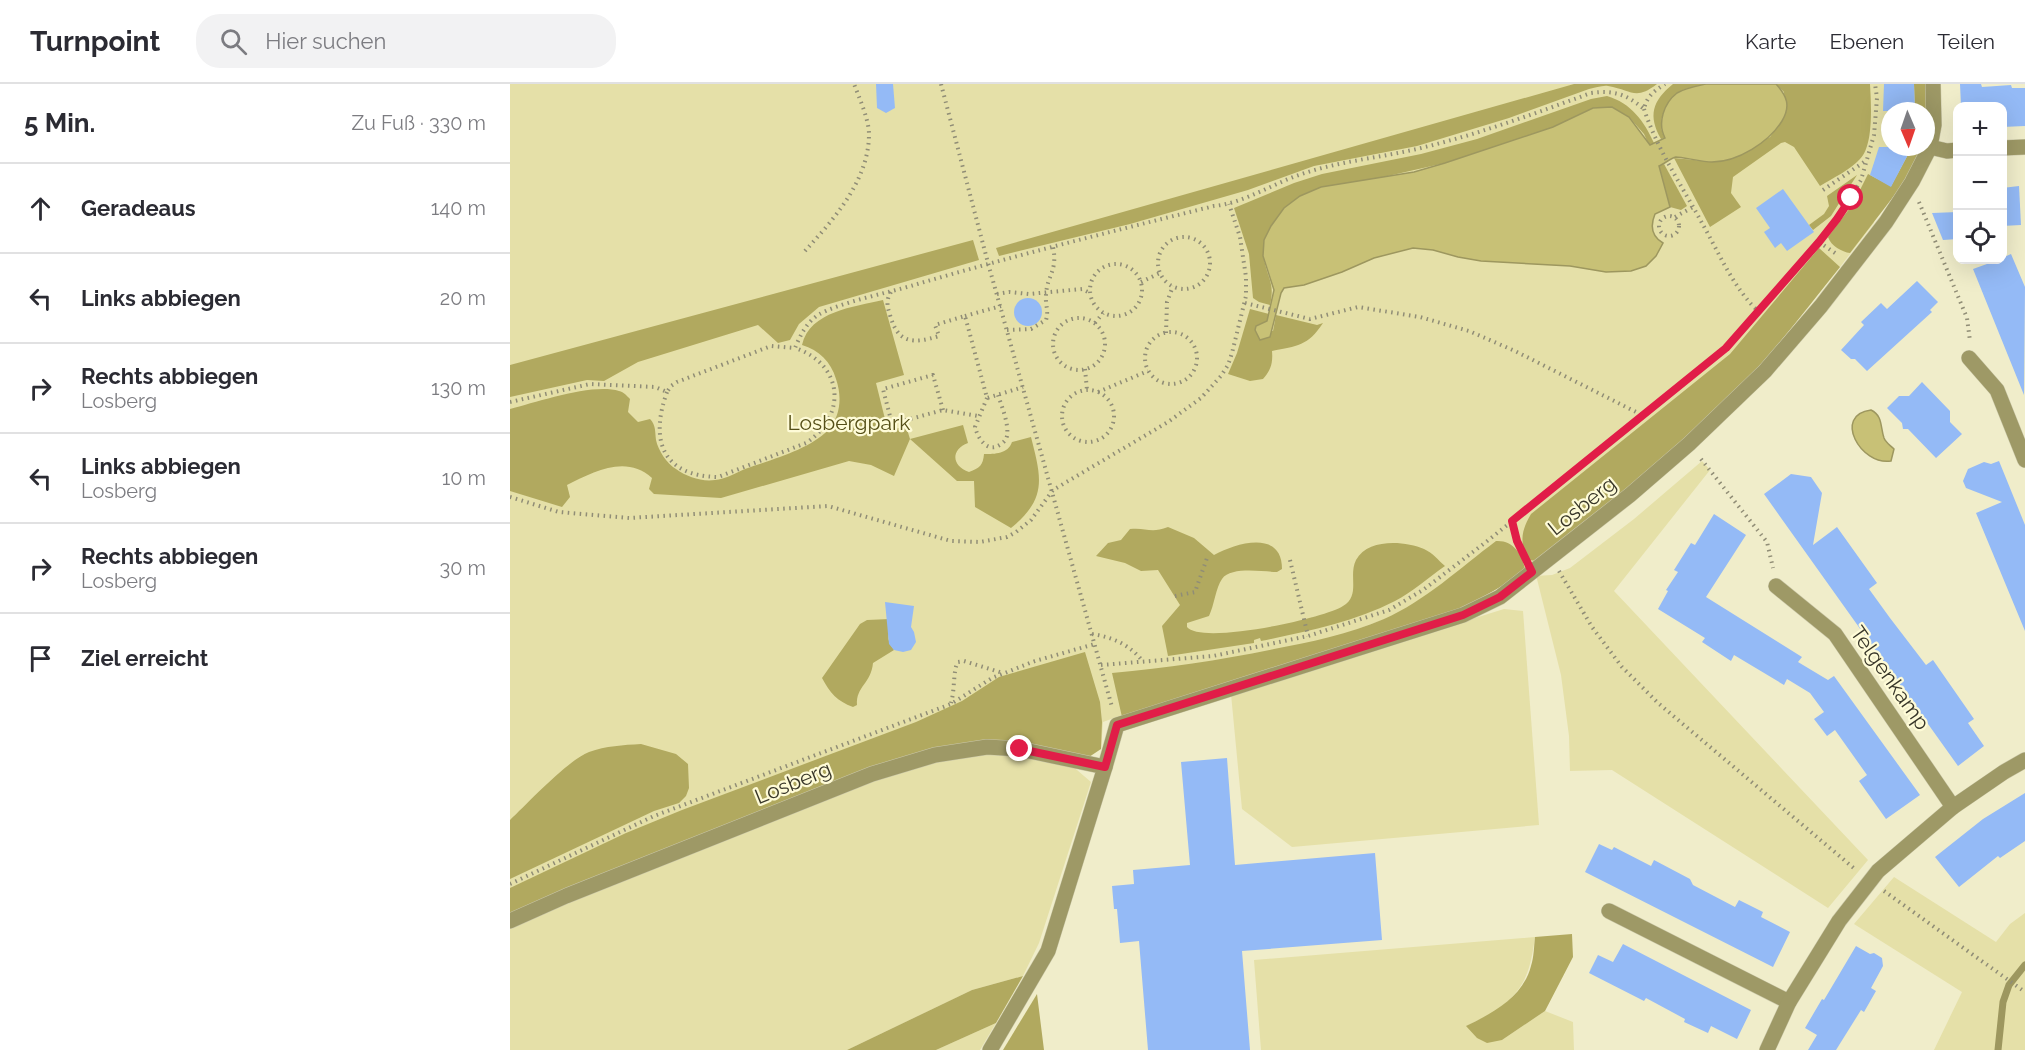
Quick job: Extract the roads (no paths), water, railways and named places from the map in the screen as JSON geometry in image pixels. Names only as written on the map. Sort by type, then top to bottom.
[{"type":"street","name":"Losberg","points":[[1933,84],[1933,102]]},
{"type":"street","points":[[2007,148],[2025,147]]},
{"type":"street","points":[[1935,148],[1953,150]]},
{"type":"street","name":"Losberg","points":[[510,921],[566,896],[872,774],[935,755],[987,747],[1020,749],[1105,767],[1117,725],[1463,615],[1500,597],[1630,495],[1689,444],[1765,371],[1821,306],[1886,222],[1912,182],[1925,156]]},
{"type":"street","points":[[1969,358],[1997,390],[2025,460]]},
{"type":"street","name":"Telgenkamp","points":[[1776,586],[1835,634],[1953,807]]},
{"type":"street","points":[[1767,1050],[1789,1002],[1839,921],[1880,868],[1953,807],[2025,760]]},
{"type":"street","points":[[990,1050],[1048,951],[1105,767]]},
{"type":"street","points":[[1609,911],[1789,1002]]},
{"type":"waterway","points":[[1998,1050],[2003,1002],[2009,985],[2025,965]]},
{"type":"park label","name":"Losbergpark","points":[[849,423]]}]
